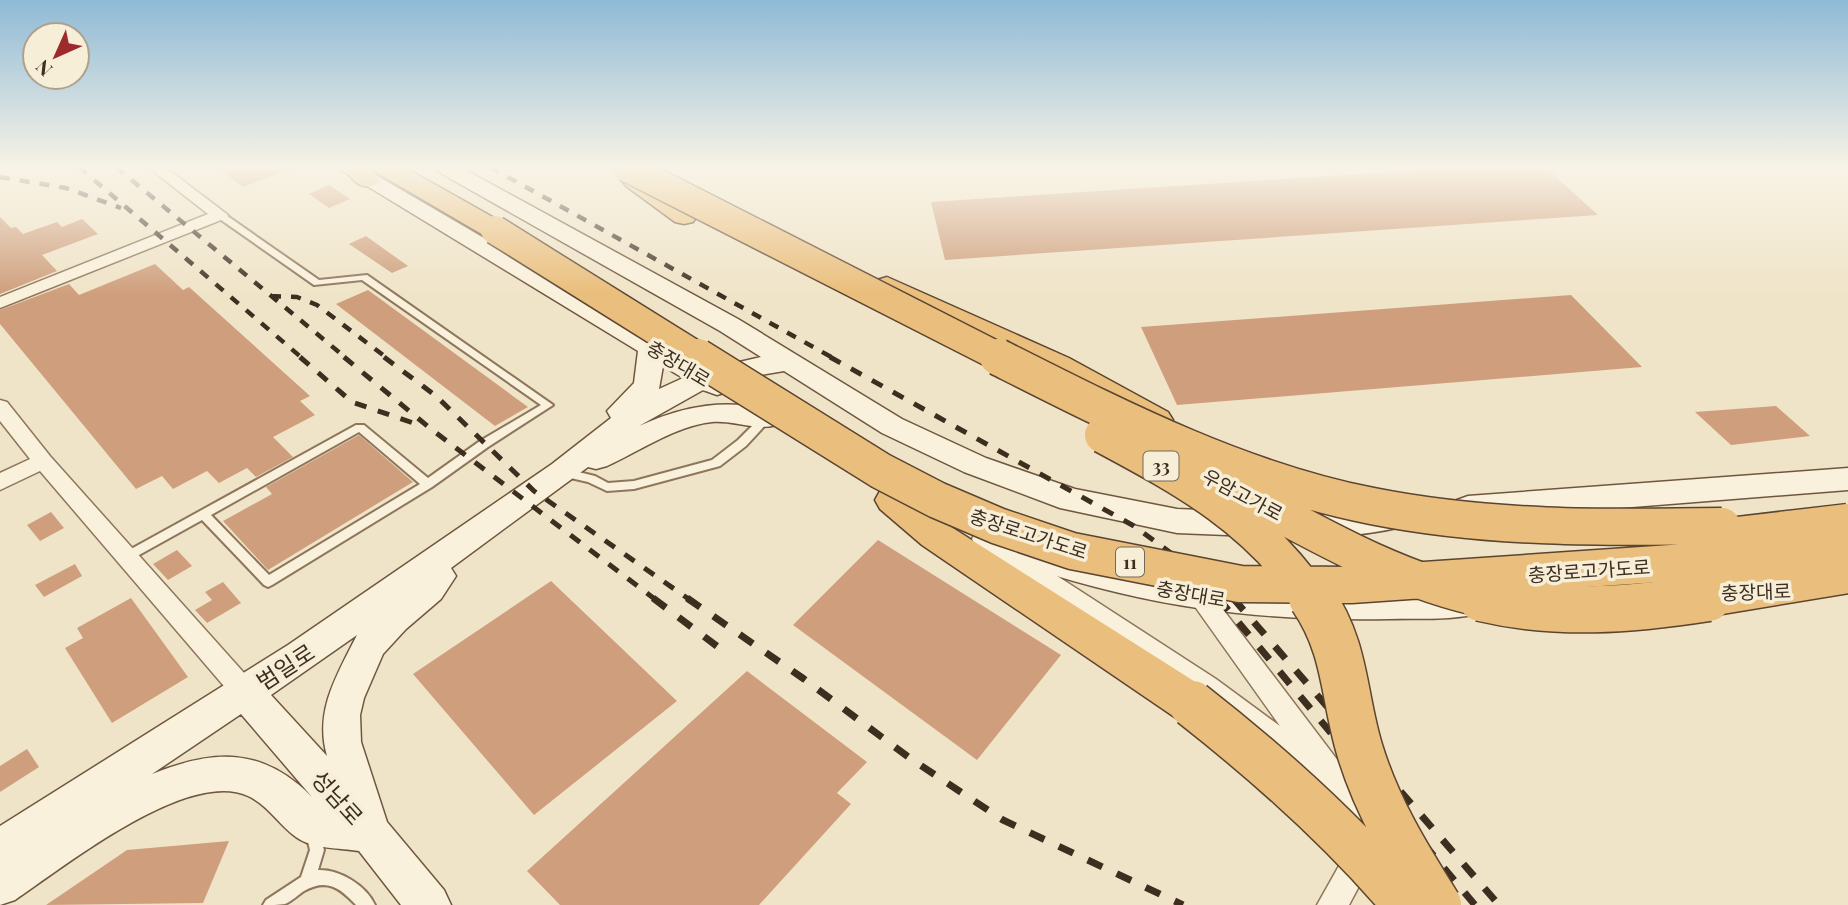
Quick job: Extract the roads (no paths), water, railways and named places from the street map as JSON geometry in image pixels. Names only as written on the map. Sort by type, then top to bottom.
[{"type":"highway","name":"충장로고가도로","points":[[461,209],[503,226],[898,457],[1009,509],[1074,529],[1232,561],[1340,564],[1642,546],[1848,522]]},
{"type":"highway","name":"충장로고가도로","points":[[479,209],[881,471],[937,500],[998,526],[1072,551],[1240,584],[1351,585],[1848,551]]},
{"type":"highway","name":"33","points":[[675,209],[1186,479],[1269,542],[1298,576],[1335,640],[1359,747],[1377,799],[1402,849],[1438,905]]},
{"type":"highway","name":"우암고가로","points":[[697,209],[1344,547],[1388,568],[1455,591],[1530,607],[1579,611],[1641,607],[1848,575]]},
{"type":"highway","name":"우암고가로","points":[[701,209],[1133,425],[1278,483],[1370,506],[1460,520],[1582,528],[1736,526],[1848,517]]},
{"type":"highway","points":[[726,209],[1082,376],[1197,447],[1263,479],[1367,503],[1438,510]]},
{"type":"highway","points":[[893,500],[934,535],[1192,704],[1254,751],[1321,812],[1406,905]]},
{"type":"main road","name":"충장대로","points":[[427,209],[706,378],[893,500],[983,539],[1076,570],[1198,594],[1263,603],[1385,605],[1801,589],[1848,583]]},
{"type":"main road","points":[[520,209],[729,325],[892,426],[975,466],[1066,499],[1177,521],[1279,525],[1363,522],[1438,510],[1848,479]]},
{"type":"main road","points":[[594,443],[610,420],[647,386],[665,354],[688,361],[711,351],[719,344],[729,325]]},
{"type":"main road","points":[[563,472],[594,443],[649,407],[706,378],[756,364],[786,362]]},
{"type":"main road","points":[[563,472],[611,453],[665,425],[696,416],[727,412],[766,418]]},
{"type":"main road","name":"범일로","points":[[0,849],[319,644],[563,472]]},
{"type":"main road","points":[[0,885],[124,804],[187,778],[222,774],[253,777],[287,799],[311,824],[370,833],[342,742],[341,715],[345,698],[370,645],[394,619],[429,590],[464,542]]},
{"type":"main road","name":"성남로","points":[[244,691],[370,833],[429,905]]},
{"type":"street","points":[[212,209],[220,215]]},
{"type":"street","points":[[0,303],[220,215]]},
{"type":"street","points":[[0,408],[244,691]]},
{"type":"street","points":[[0,482],[43,461]]},
{"type":"street","points":[[983,539],[1239,708],[1282,742],[1317,783],[1359,858],[1395,905]]},
{"type":"street","points":[[1198,594],[1430,905]]},
{"type":"street","points":[[1332,905],[1359,858]]},
{"type":"lane","points":[[203,514],[268,582],[428,484],[484,444],[548,405],[364,277],[317,283],[220,215]]},
{"type":"lane","points":[[563,472],[591,479],[607,487],[634,485],[716,463],[742,443],[766,418]]},
{"type":"lane","points":[[126,557],[360,427],[428,484]]},
{"type":"lane","points":[[308,878],[317,850],[311,824]]},
{"type":"lane","points":[[271,905],[308,878],[330,877],[351,886],[367,905]]},
{"type":"railway","points":[[128,209],[302,358]]},
{"type":"railway","points":[[167,209],[271,296]]},
{"type":"railway","points":[[566,209],[833,358]]},
{"type":"railway","points":[[271,296],[297,297],[317,305],[387,358]]},
{"type":"railway","points":[[271,296],[346,358]]},
{"type":"railway","points":[[300,357],[352,402],[422,426]]},
{"type":"railway","points":[[344,357],[431,429],[656,600]]},
{"type":"railway","points":[[384,357],[436,396],[534,491],[690,600]]},
{"type":"railway","points":[[830,357],[1134,526],[1234,599]]},
{"type":"railway","points":[[1205,589],[1219,600]]},
{"type":"railway","points":[[653,598],[722,650]]},
{"type":"railway","points":[[687,598],[804,679],[911,759],[1003,820],[1183,905]]},
{"type":"railway","points":[[1218,598],[1475,905]]},
{"type":"railway","points":[[1234,599],[1499,905]]}]
